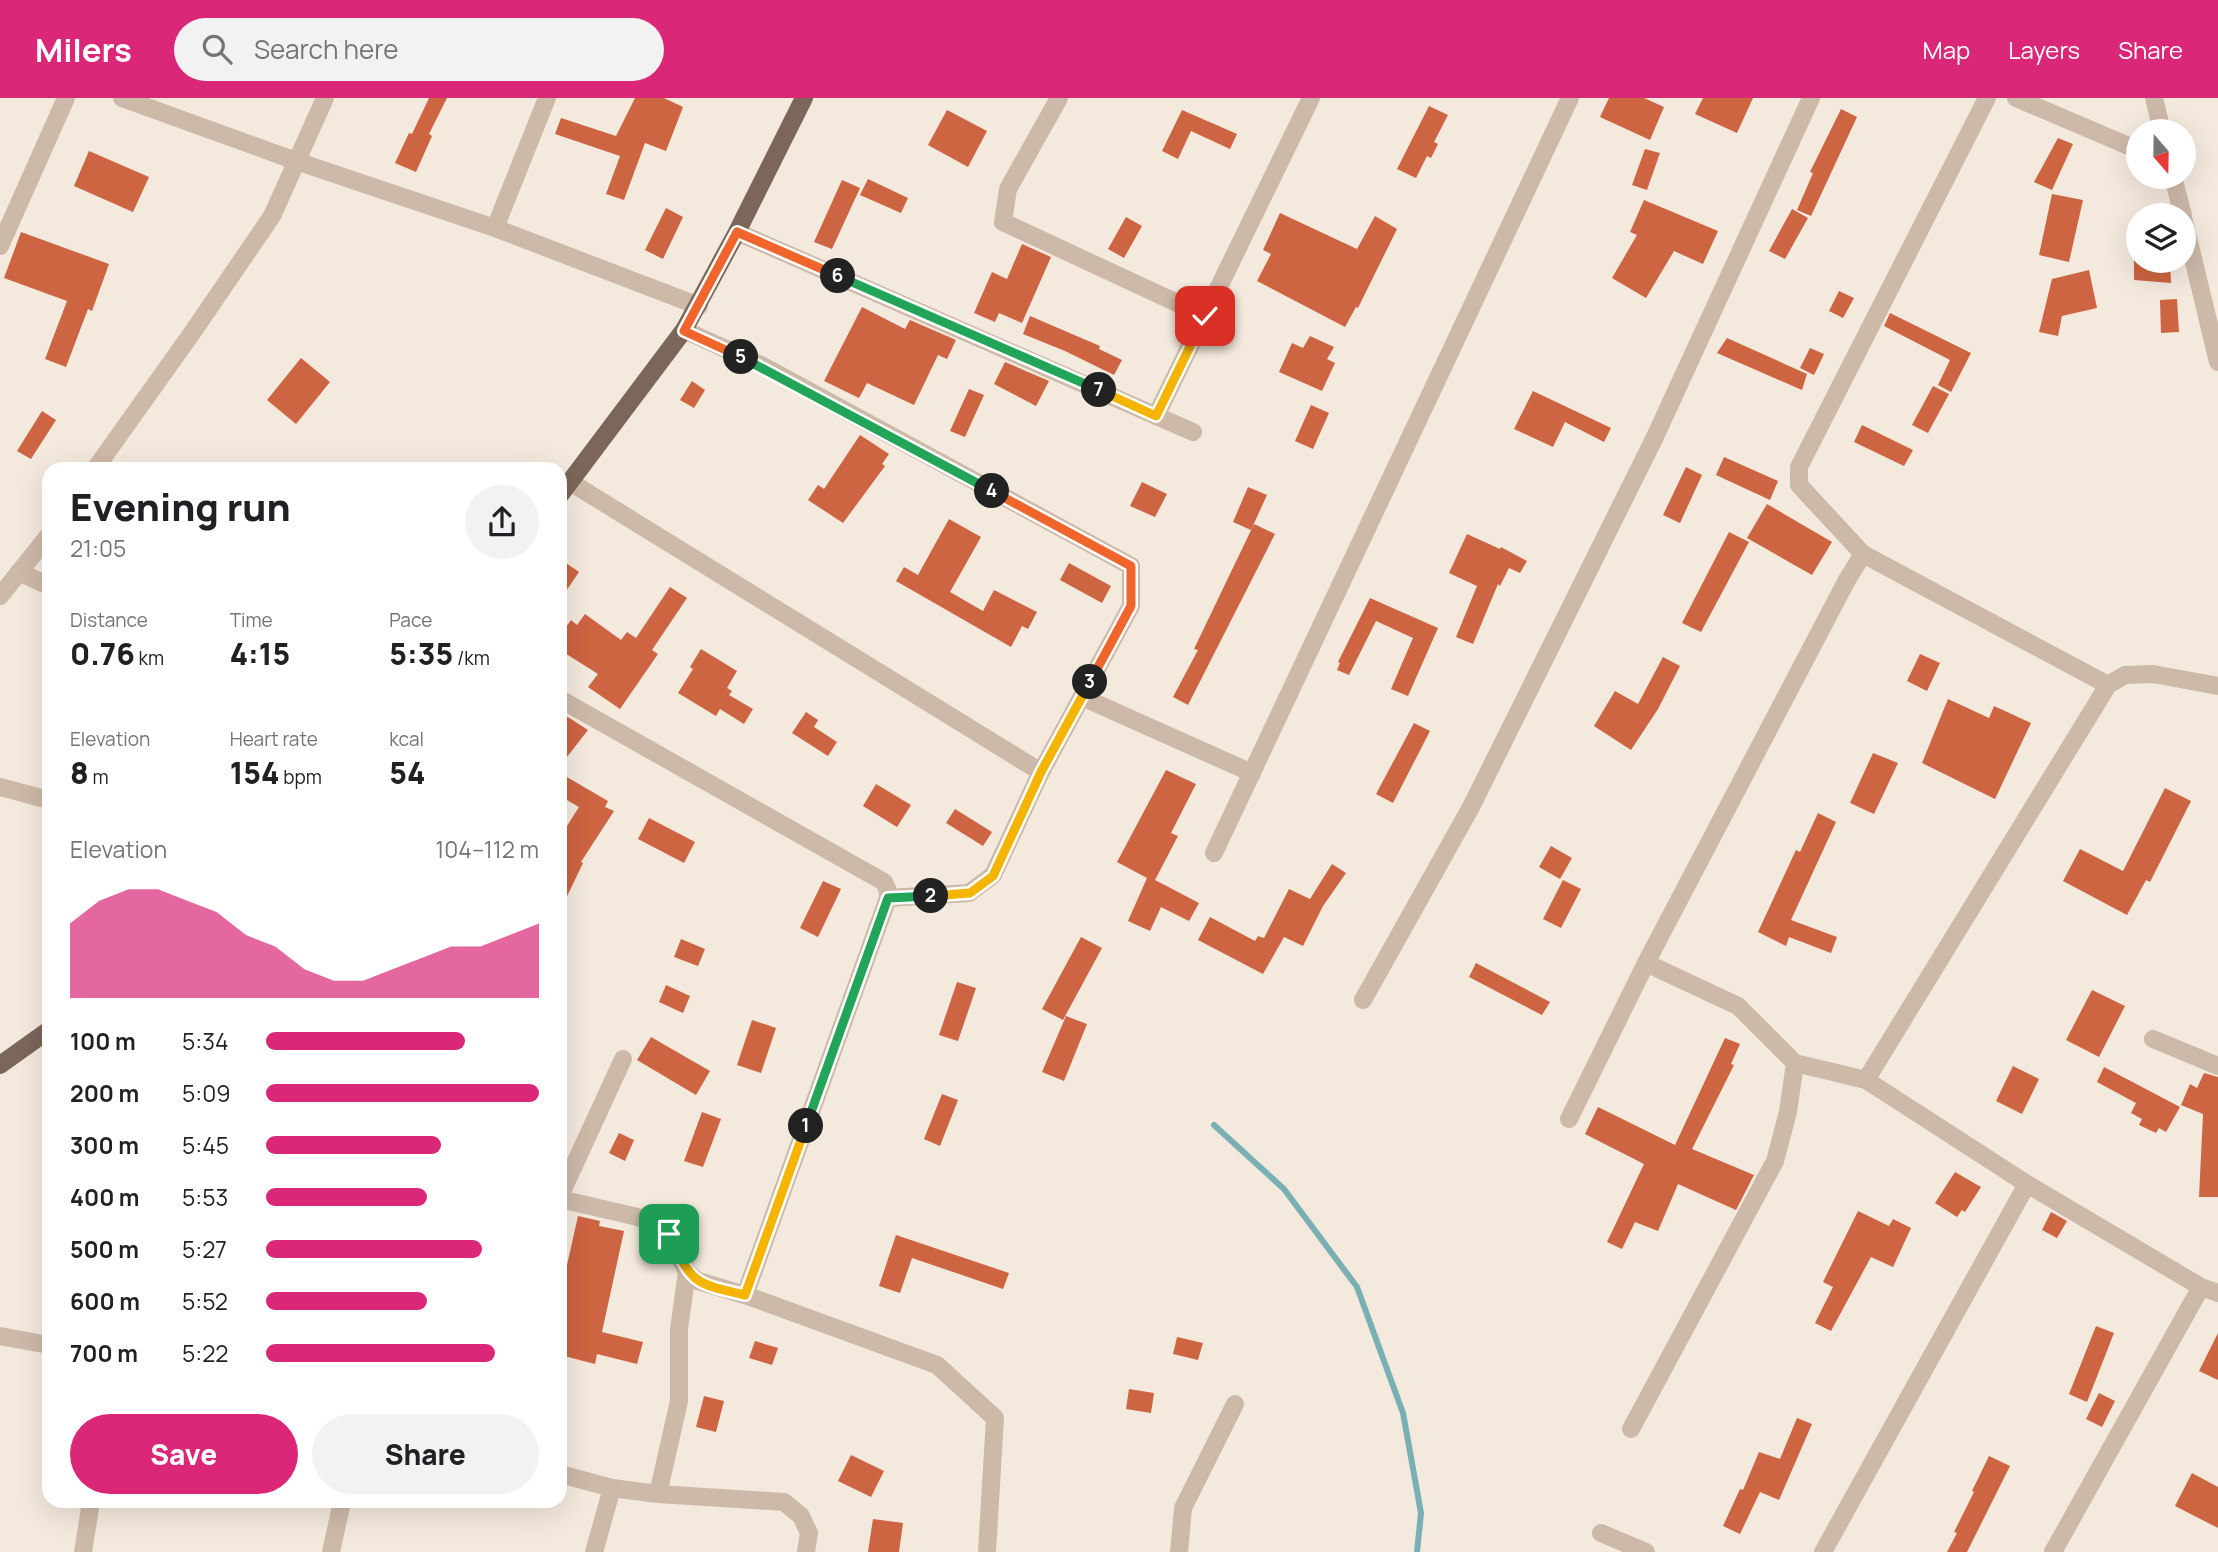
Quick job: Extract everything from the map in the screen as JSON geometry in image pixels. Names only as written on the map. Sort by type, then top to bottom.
[{"type":"main road","points":[[567,486],[684,331],[804,98]]},
{"type":"main road","points":[[0,1065],[42,1035]]},
{"type":"street","points":[[0,246],[66,98]]},
{"type":"street","points":[[122,98],[296,161],[495,228],[699,306]]},
{"type":"street","points":[[100,462],[272,216],[325,98]]},
{"type":"street","points":[[495,228],[547,98]]},
{"type":"street","points":[[1059,98],[1008,190],[1003,222],[1205,316]]},
{"type":"street","points":[[1156,416],[1311,98]]},
{"type":"street","points":[[1214,853],[1570,98]]},
{"type":"street","points":[[1363,1000],[1471,807],[1642,464],[1811,98]]},
{"type":"street","points":[[1987,98],[1799,467],[1798,485],[1863,554],[2108,685]]},
{"type":"street","points":[[2016,98],[2126,145]]},
{"type":"street","points":[[2154,98],[2159,119]]},
{"type":"street","points":[[737,232],[1193,432]]},
{"type":"street","points":[[2196,269],[2217,352]]},
{"type":"street","points":[[684,331],[761,365],[1131,566],[1131,606],[1041,772],[993,876],[970,893],[888,898]]},
{"type":"street","points":[[567,490],[1041,772]]},
{"type":"street","points":[[0,596],[42,544]]},
{"type":"street","points":[[1569,1119],[1646,963],[1863,554]]},
{"type":"street","points":[[19,572],[42,583]]},
{"type":"street","points":[[1866,1080],[2108,685],[2124,675],[2153,674],[2218,686]]},
{"type":"street","points":[[1082,697],[1252,773]]},
{"type":"street","points":[[567,703],[884,882],[888,891],[888,898],[745,1295]]},
{"type":"street","points":[[0,786],[42,798]]},
{"type":"street","points":[[1646,963],[1738,1006],[1795,1063],[1866,1080],[2027,1184],[2210,1290],[2053,1552]]},
{"type":"street","points":[[2153,1039],[2218,1066]]},
{"type":"street","points":[[567,1182],[623,1059]]},
{"type":"street","points":[[1631,1429],[1775,1161],[1788,1112],[1795,1063]]},
{"type":"street","points":[[1823,1552],[2027,1184]]},
{"type":"street","points":[[567,1199],[642,1217],[669,1234],[687,1272],[698,1281],[745,1295],[937,1365],[995,1418],[988,1552]]},
{"type":"street","points":[[658,1494],[679,1401],[679,1329],[687,1272]]},
{"type":"street","points":[[0,1336],[42,1344]]},
{"type":"street","points":[[1179,1552],[1183,1508],[1235,1404]]},
{"type":"street","points":[[567,1476],[611,1488],[658,1494],[785,1502],[801,1516],[808,1533],[806,1552]]},
{"type":"street","points":[[594,1552],[611,1488]]},
{"type":"street","points":[[83,1552],[90,1508]]},
{"type":"street","points":[[331,1552],[341,1508]]},
{"type":"street","points":[[1601,1533],[1646,1552]]},
{"type":"building","points":[[429,98],[447,98],[429,134],[432,136],[416,172],[395,163]]},
{"type":"building","points":[[635,98],[664,98],[683,107],[666,151],[645,143],[624,200],[606,194],[620,156],[555,134],[561,118],[616,136]]},
{"type":"building","points":[[1609,98],[1644,98],[1664,107],[1650,140],[1600,117]]},
{"type":"building","points":[[1703,98],[1753,98],[1737,133],[1695,114]]},
{"type":"building","points":[[1429,106],[1448,115],[1434,142],[1438,144],[1431,158],[1427,156],[1416,178],[1397,169]]},
{"type":"building","points":[[1841,109],[1857,117],[1811,216],[1797,210],[1813,173],[1810,172]]},
{"type":"building","points":[[947,110],[987,131],[968,167],[928,145]]},
{"type":"building","points":[[1182,110],[1237,134],[1230,149],[1191,131],[1178,159],[1162,151]]},
{"type":"building","points":[[2058,138],[2073,144],[2052,190],[2034,182]]},
{"type":"building","points":[[1645,149],[1660,153],[1647,190],[1632,185]]},
{"type":"building","points":[[89,151],[149,177],[133,212],[74,186]]},
{"type":"building","points":[[868,179],[908,198],[901,213],[860,195]]},
{"type":"building","points":[[842,180],[860,188],[832,249],[814,242]]},
{"type":"building","points":[[2052,194],[2083,200],[2069,262],[2039,255]]},
{"type":"building","points":[[1644,200],[1718,231],[1703,264],[1674,251],[1646,298],[1612,278],[1637,235],[1630,232]]},
{"type":"building","points":[[666,208],[683,217],[663,259],[645,250]]},
{"type":"building","points":[[1792,209],[1808,218],[1785,259],[1769,251]]},
{"type":"building","points":[[1280,213],[1357,249],[1375,216],[1397,229],[1358,308],[1356,307],[1345,327],[1257,281],[1271,254],[1263,250]]},
{"type":"building","points":[[1126,217],[1142,226],[1124,258],[1108,249]]},
{"type":"building","points":[[21,232],[109,264],[92,311],[88,309],[66,367],[45,359],[67,301],[4,278]]},
{"type":"building","points":[[1022,244],[1051,257],[1022,323],[999,313],[995,322],[974,313],[992,272],[1007,279]]},
{"type":"building","points":[[2089,270],[2097,308],[2062,316],[2058,336],[2039,332],[2052,279]]},
{"type":"building","points":[[2134,273],[2171,273],[2171,283],[2134,280]]},
{"type":"building","points":[[1839,291],[1854,298],[1843,318],[1829,311]]},
{"type":"building","points":[[2177,299],[2179,332],[2161,333],[2160,300]]},
{"type":"building","points":[[862,307],[905,329],[910,320],[956,340],[947,359],[938,355],[914,405],[867,383],[859,398],[824,381]]},
{"type":"building","points":[[1890,313],[1971,353],[1951,392],[1938,385],[1950,360],[1884,326]]},
{"type":"building","points":[[1030,316],[1100,346],[1099,349],[1122,360],[1114,375],[1023,334]]},
{"type":"building","points":[[1310,336],[1334,347],[1327,359],[1335,363],[1322,391],[1279,372],[1292,343],[1303,348]]},
{"type":"building","points":[[1727,338],[1807,374],[1802,390],[1717,353]]},
{"type":"building","points":[[1810,348],[1824,354],[1814,375],[1800,368]]},
{"type":"building","points":[[301,358],[330,382],[296,424],[267,400]]},
{"type":"building","points":[[1005,362],[1049,381],[1036,406],[994,384]]},
{"type":"building","points":[[692,381],[705,390],[694,408],[680,400]]},
{"type":"building","points":[[1933,386],[1949,394],[1928,433],[1912,425]]},
{"type":"building","points":[[969,389],[984,395],[965,437],[950,431]]},
{"type":"building","points":[[1533,391],[1611,428],[1604,442],[1565,422],[1553,447],[1514,429]]},
{"type":"building","points":[[1311,405],[1329,413],[1313,449],[1295,441]]},
{"type":"building","points":[[42,411],[56,420],[31,459],[17,451]]},
{"type":"building","points":[[1862,425],[1913,450],[1904,466],[1854,442]]},
{"type":"building","points":[[860,435],[889,454],[882,464],[885,466],[843,523],[808,500],[818,485],[824,489]]},
{"type":"building","points":[[1724,457],[1778,481],[1770,500],[1716,475]]},
{"type":"building","points":[[1686,467],[1702,475],[1680,523],[1663,515]]},
{"type":"building","points":[[1142,482],[1167,494],[1155,517],[1130,506]]},
{"type":"building","points":[[1248,487],[1267,495],[1251,530],[1233,522]]},
{"type":"building","points":[[1767,504],[1832,542],[1812,575],[1747,538]]},
{"type":"building","points":[[949,519],[981,537],[950,592],[983,611],[994,590],[1037,612],[1028,629],[1022,626],[1011,647],[896,581],[904,567],[918,575]]},
{"type":"building","points":[[1254,524],[1275,534],[1188,705],[1173,697],[1198,650],[1194,649]]},
{"type":"building","points":[[1729,532],[1749,542],[1701,632],[1682,623]]},
{"type":"building","points":[[1467,534],[1527,561],[1520,573],[1509,568],[1500,586],[1498,584],[1473,644],[1456,637],[1477,586],[1449,573]]},
{"type":"building","points":[[1069,563],[1111,586],[1102,603],[1060,580]]},
{"type":"building","points":[[567,564],[579,572],[567,590]]},
{"type":"building","points":[[670,587],[687,598],[652,650],[658,654],[620,709],[588,687],[598,674],[567,654],[567,625],[571,620],[577,625],[585,614],[621,640],[627,632],[636,638]]},
{"type":"building","points":[[1370,598],[1438,628],[1408,696],[1391,689],[1413,638],[1376,621],[1349,675],[1337,670],[1340,663],[1338,662]]},
{"type":"building","points":[[701,649],[737,671],[727,688],[732,691],[729,695],[753,709],[744,724],[720,709],[716,716],[678,693],[693,669],[690,667]]},
{"type":"building","points":[[1920,654],[1940,663],[1927,691],[1907,681]]},
{"type":"building","points":[[1663,657],[1680,666],[1658,709],[1631,750],[1594,726],[1615,691],[1638,704]]},
{"type":"building","points":[[1948,699],[1989,718],[1994,706],[2031,723],[1995,799],[1922,763]]},
{"type":"building","points":[[806,712],[818,720],[814,727],[837,742],[828,756],[792,733]]},
{"type":"building","points":[[567,716],[588,730],[567,757]]},
{"type":"building","points":[[1414,723],[1430,731],[1393,803],[1376,794]]},
{"type":"building","points":[[1873,753],[1898,763],[1874,814],[1850,803]]},
{"type":"building","points":[[1166,770],[1196,784],[1171,833],[1178,836],[1155,880],[1199,903],[1189,921],[1161,907],[1150,931],[1128,921],[1147,878],[1117,862]]},
{"type":"building","points":[[567,777],[608,801],[605,807],[614,811],[581,862],[583,863],[567,896],[567,826],[579,807],[567,800]]},
{"type":"building","points":[[876,784],[911,805],[897,827],[863,806]]},
{"type":"building","points":[[2165,788],[2191,801],[2150,882],[2146,880],[2127,915],[2063,881],[2080,849],[2123,871]]},
{"type":"building","points":[[955,809],[992,832],[983,846],[946,823]]},
{"type":"building","points":[[1818,813],[1836,822],[1791,920],[1837,937],[1831,953],[1789,937],[1786,946],[1758,932],[1796,850],[1800,852]]},
{"type":"building","points":[[649,818],[695,842],[684,863],[638,839]]},
{"type":"building","points":[[1551,846],[1572,858],[1560,879],[1539,867]]},
{"type":"building","points":[[1332,864],[1346,873],[1323,906],[1303,946],[1284,937],[1263,974],[1198,940],[1210,917],[1255,941],[1258,936],[1264,938],[1289,889],[1310,899]]},
{"type":"building","points":[[1563,880],[1581,889],[1561,928],[1543,919]]},
{"type":"building","points":[[823,881],[841,889],[818,937],[800,928]]},
{"type":"building","points":[[1081,937],[1102,948],[1063,1020],[1042,1009]]},
{"type":"building","points":[[681,939],[705,949],[698,966],[674,957]]},
{"type":"building","points":[[1476,963],[1550,1002],[1542,1015],[1469,977]]},
{"type":"building","points":[[957,982],[976,988],[958,1041],[939,1035]]},
{"type":"building","points":[[666,985],[690,996],[683,1013],[659,1002]]},
{"type":"building","points":[[2092,990],[2125,1006],[2099,1057],[2066,1040]]},
{"type":"building","points":[[1066,1016],[1087,1024],[1064,1081],[1042,1072]]},
{"type":"building","points":[[752,1020],[776,1028],[761,1073],[737,1065]]},
{"type":"building","points":[[651,1037],[710,1071],[696,1095],[637,1060]]},
{"type":"building","points":[[1725,1038],[1740,1044],[1731,1064],[1734,1065],[1692,1149],[1754,1175],[1736,1210],[1678,1184],[1658,1231],[1635,1222],[1622,1249],[1607,1242],[1644,1164],[1585,1134],[1598,1107],[1675,1145]]},
{"type":"building","points":[[2013,1066],[2039,1079],[2022,1114],[1996,1101]]},
{"type":"building","points":[[2104,1067],[2180,1107],[2166,1132],[2159,1128],[2156,1133],[2139,1125],[2142,1119],[2131,1113],[2136,1103],[2097,1082]]},
{"type":"building","points":[[2204,1073],[2218,1077],[2218,1197],[2199,1197],[2203,1114],[2181,1105],[2190,1084],[2197,1088]]},
{"type":"building","points":[[942,1094],[958,1100],[940,1146],[924,1139]]},
{"type":"building","points":[[702,1112],[721,1119],[703,1167],[684,1161]]},
{"type":"building","points":[[619,1133],[634,1140],[625,1161],[609,1153]]},
{"type":"building","points":[[1955,1172],[1981,1187],[1965,1212],[1962,1210],[1957,1217],[1935,1203]]},
{"type":"building","points":[[1858,1211],[1889,1226],[1893,1219],[1911,1228],[1893,1267],[1871,1257],[1831,1331],[1815,1323],[1833,1287],[1823,1282]]},
{"type":"building","points":[[2051,1212],[2067,1221],[2057,1238],[2042,1230]]},
{"type":"building","points":[[578,1216],[600,1221],[599,1226],[624,1231],[602,1332],[643,1342],[637,1364],[597,1354],[595,1364],[567,1357],[567,1265]]},
{"type":"building","points":[[896,1235],[1009,1273],[1003,1289],[912,1258],[900,1293],[879,1286]]},
{"type":"building","points":[[2096,1326],[2114,1333],[2087,1402],[2069,1394]]},
{"type":"building","points":[[2218,1333],[2218,1380],[2199,1371]]},
{"type":"building","points":[[1177,1337],[1203,1343],[1198,1360],[1173,1354]]},
{"type":"building","points":[[755,1341],[778,1348],[772,1365],[749,1358]]},
{"type":"building","points":[[1129,1389],[1154,1393],[1151,1413],[1126,1409]]},
{"type":"building","points":[[2099,1393],[2115,1401],[2102,1427],[2086,1419]]},
{"type":"building","points":[[704,1396],[724,1401],[716,1432],[696,1427]]},
{"type":"building","points":[[1797,1418],[1812,1424],[1779,1500],[1760,1492],[1740,1534],[1723,1526],[1740,1489],[1743,1490],[1759,1452],[1780,1459]]},
{"type":"building","points":[[851,1455],[884,1471],[871,1497],[838,1481]]},
{"type":"building","points":[[1989,1456],[2010,1466],[1967,1552],[1947,1552],[1957,1533],[1954,1532]]},
{"type":"building","points":[[2192,1473],[2218,1487],[2218,1528],[2175,1506]]},
{"type":"building","points":[[873,1519],[903,1523],[899,1552],[868,1552]]},
{"type":"waterway","points":[[1214,1125],[1284,1189],[1357,1287],[1403,1413],[1421,1513],[1417,1552]]},
{"type":"route","points":[[669,1234],[687,1272],[698,1281],[745,1295],[888,898],[970,893],[993,876],[1041,772],[1131,606],[1131,566],[761,365],[684,331],[737,232],[1156,416],[1205,316]]}]
